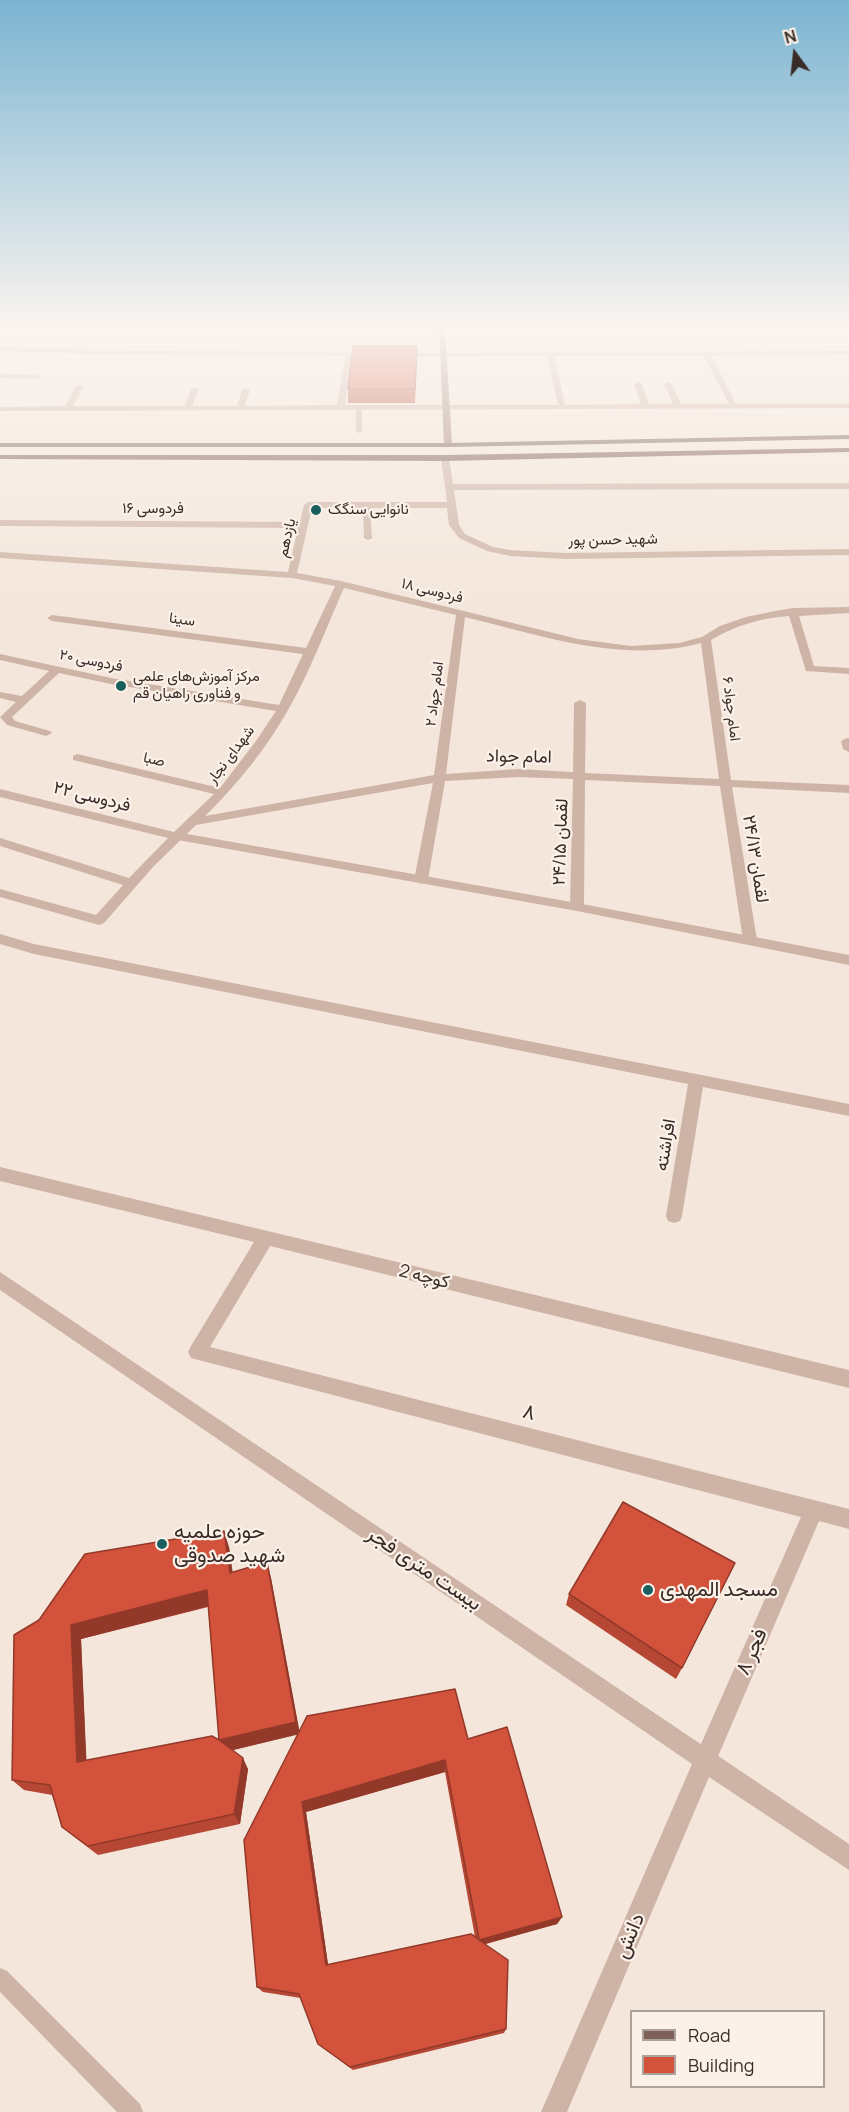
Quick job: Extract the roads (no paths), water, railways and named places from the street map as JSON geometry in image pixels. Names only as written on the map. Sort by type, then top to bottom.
[{"type":"main road","points":[[447,426],[448,445]]},
{"type":"main road","points":[[0,445],[448,445],[849,437]]},
{"type":"main road","points":[[0,458],[445,458],[849,450]]},
{"type":"street","name":"شهید حسن پور","points":[[445,458],[454,525],[462,536],[490,549],[510,553],[576,556],[849,552]]},
{"type":"street","points":[[448,487],[849,486]]},
{"type":"street","name":"یازدهم","points":[[292,575],[308,505],[450,505]]},
{"type":"street","name":"فردوسی ۱۶","points":[[0,523],[305,525]]},
{"type":"street","name":"فردوسی ۱۸","points":[[0,555],[292,575],[341,584],[604,647],[658,648],[706,639],[724,628],[750,619],[793,611],[849,610]]},
{"type":"street","name":"شهدای نجار","points":[[0,892],[99,920],[176,836],[223,792],[261,743],[283,709],[341,584]]},
{"type":"street","points":[[793,611],[810,669],[849,671]]},
{"type":"street","name":"امام جواد ۲","points":[[421,880],[440,778],[461,613]]},
{"type":"street","name":"سینا","points":[[52,618],[309,652]]},
{"type":"street","name":"امام جواد ۶","points":[[706,639],[725,783]]},
{"type":"street","name":"فردوسی ۲۰","points":[[0,657],[56,670],[283,709]]},
{"type":"street","points":[[46,733],[6,721],[6,717],[56,670]]},
{"type":"street","points":[[0,694],[23,700]]},
{"type":"street","name":"لقمان ۲۴/۱۵","points":[[577,907],[581,777],[580,703]]},
{"type":"street","name":"صبا","points":[[77,758],[223,792]]},
{"type":"street","name":"امام جواد","points":[[192,822],[440,778],[518,773],[849,789]]},
{"type":"street","name":"لقمان ۲۴/۱۳","points":[[725,783],[750,940]]},
{"type":"street","name":"فردوسی ۲۲","points":[[0,793],[176,836],[577,907],[849,960]]},
{"type":"street","points":[[0,842],[132,883]]},
{"type":"street","points":[[0,939],[34,949],[849,1110]]},
{"type":"street","name":"افراشته","points":[[674,1216],[696,1080]]},
{"type":"street","name":"کوچه 2","points":[[0,1174],[849,1379]]},
{"type":"street","name":"۸","points":[[265,1239],[197,1352],[813,1512],[849,1519]]},
{"type":"street","name":"بیست متری فجر","points":[[0,1280],[849,1858]]},
{"type":"street","name":"فجر ۸","points":[[705,1760],[813,1512]]},
{"type":"street","name":"دانش","points":[[555,2112],[705,1760]]},
{"type":"lane","points":[[358,426],[358,431]]},
{"type":"lane","points":[[366,505],[368,538]]},
{"type":"lane","points":[[0,1978],[132,2112]]},
{"type":"place","name":"نانوایی سنگک","points":[[316,510]]},
{"type":"place","name":"مرکز آموزش‌های علمی و فناوری راهیان قم","points":[[121,686]]},
{"type":"place","name":"حوزه علمیه شهید صدوقی","points":[[162,1544]]},
{"type":"place","name":"مسجد المهدی","points":[[648,1590]]}]
